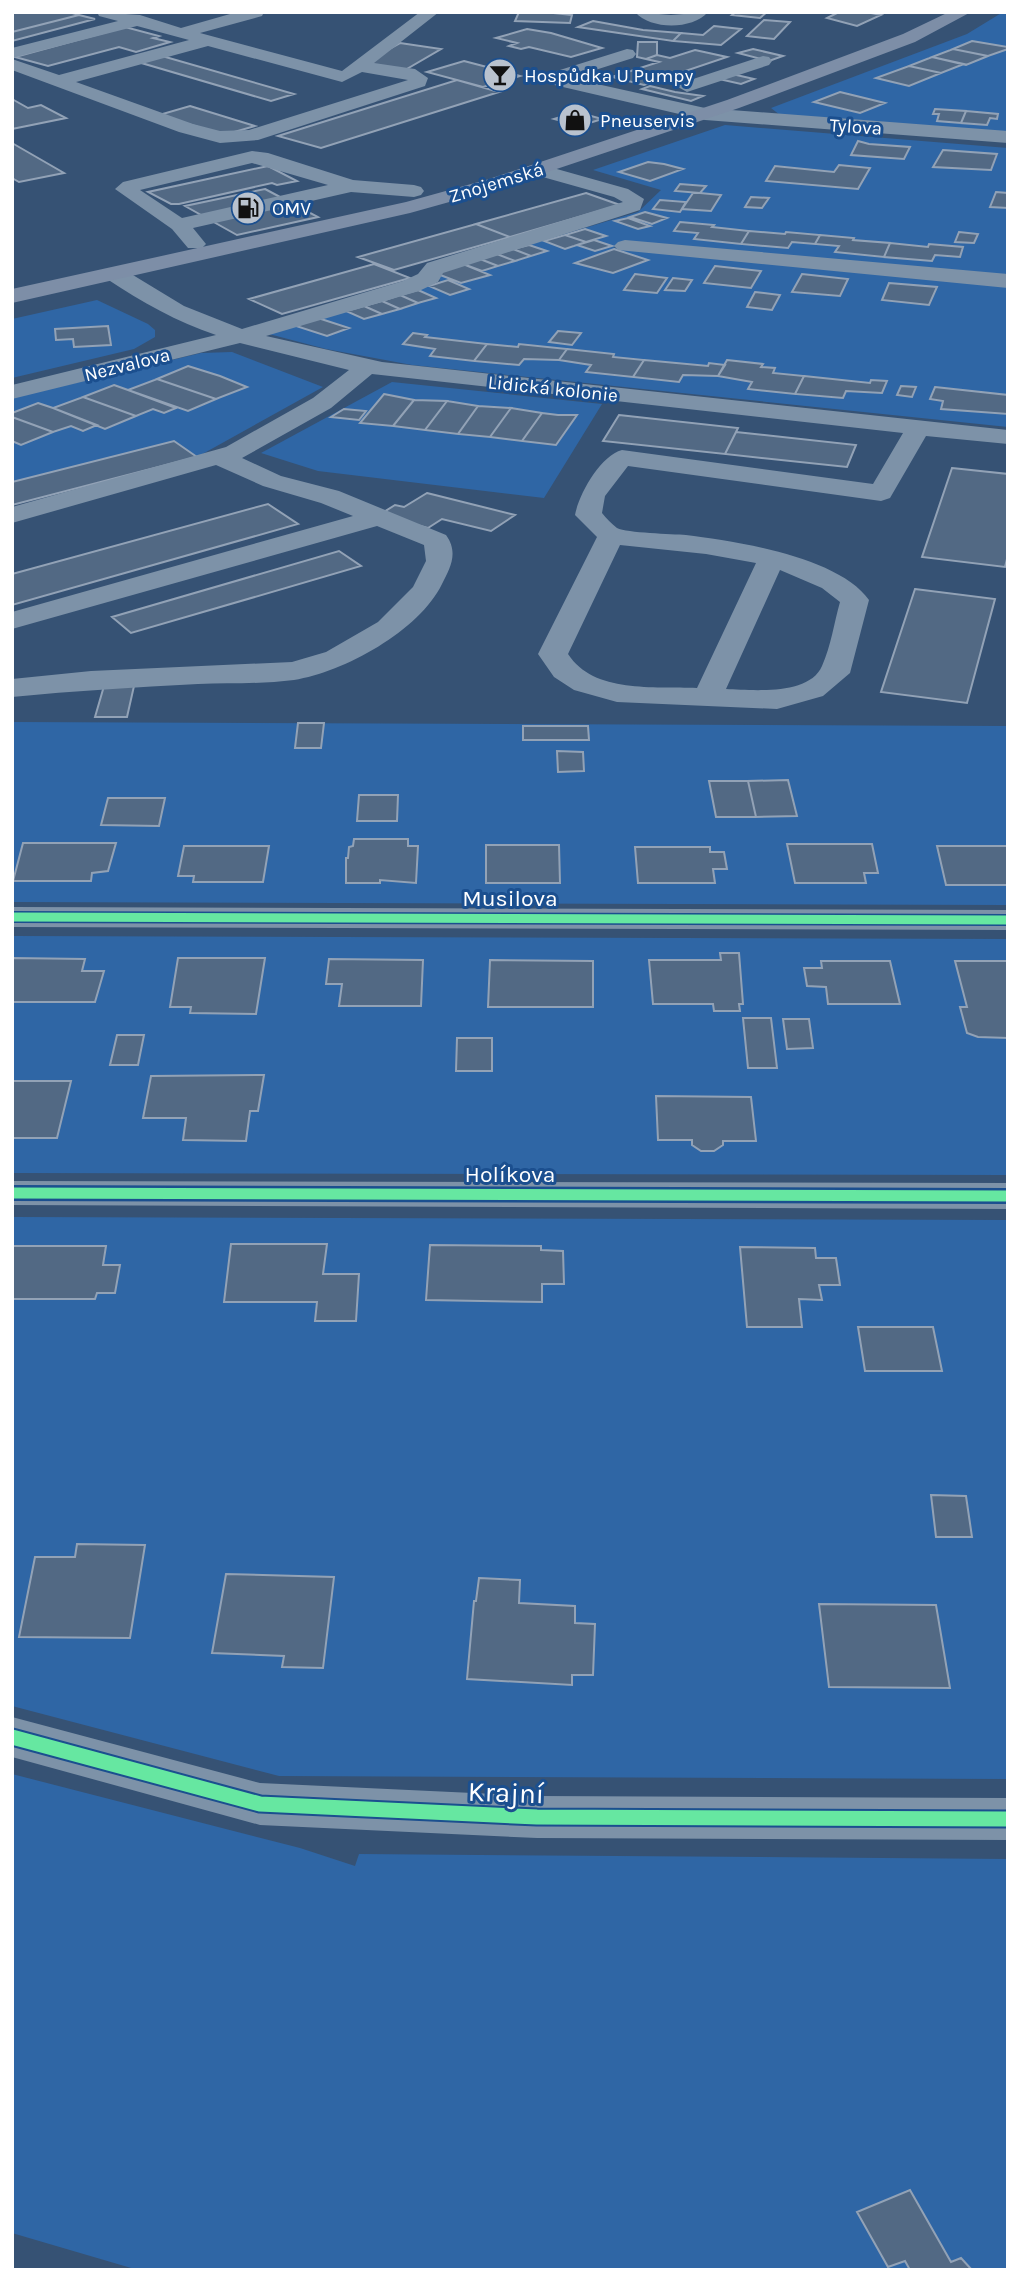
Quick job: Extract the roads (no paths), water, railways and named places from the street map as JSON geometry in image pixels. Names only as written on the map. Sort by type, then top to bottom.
[{"type":"main road","name":"Znojemská","points":[[12,296],[204,255],[441,199],[539,170],[705,114],[909,38],[963,12]]},
{"type":"street","points":[[105,12],[342,77]]},
{"type":"street","points":[[12,53],[169,12]]},
{"type":"street","points":[[181,33],[256,12]]},
{"type":"street","points":[[399,12],[428,15]]},
{"type":"street","points":[[643,12],[654,18],[674,20],[685,19],[700,12]]},
{"type":"street","points":[[251,136],[359,66],[428,15]]},
{"type":"street","points":[[58,81],[208,40]]},
{"type":"street","name":"Tylova","points":[[627,54],[550,79],[586,90],[705,114],[1008,137]]},
{"type":"street","points":[[687,87],[763,61]]},
{"type":"street","points":[[12,64],[206,135],[251,136],[419,82],[419,78],[409,73],[359,66]]},
{"type":"street","points":[[706,80],[764,92]]},
{"type":"street","points":[[251,136],[265,145],[441,199]]},
{"type":"street","points":[[204,255],[179,225],[125,189],[252,157],[351,186],[414,191]]},
{"type":"street","name":"Nezvalova","points":[[12,392],[242,336],[411,286],[426,281],[430,277],[428,273],[435,268],[633,206],[634,199],[621,193],[539,170]]},
{"type":"street","points":[[179,225],[351,186]]},
{"type":"street","points":[[625,246],[1008,281]]},
{"type":"street","name":"Lidická kolonie","points":[[115,274],[137,290],[188,317],[311,356],[368,366],[1008,438]]},
{"type":"street","points":[[12,515],[235,452],[322,403],[368,366]]},
{"type":"street","points":[[611,536],[553,654],[564,671],[584,684],[617,694],[777,700],[812,690],[835,673],[855,600],[838,584],[725,547],[611,536],[588,515],[592,495],[622,458],[881,493],[919,427]]},
{"type":"street","points":[[12,688],[91,680],[294,671],[336,658],[388,628],[425,591],[440,561],[438,541],[330,498],[272,481],[219,457]]},
{"type":"street","points":[[12,621],[378,517]]},
{"type":"street","points":[[708,697],[771,560]]},
{"type":"street","name":"Musilova","points":[[12,917],[1008,920]]},
{"type":"street","name":"Holíkova","points":[[12,1193],[1008,1196]]},
{"type":"street","name":"Krajní","points":[[12,1737],[260,1804],[537,1817],[1008,1819]]},
{"type":"place","name":"Hospůdka U Pumpy","points":[[500,75]]},
{"type":"place","name":"Pneuservis","points":[[575,120]]},
{"type":"place","name":"OMV","points":[[248,208]]}]
